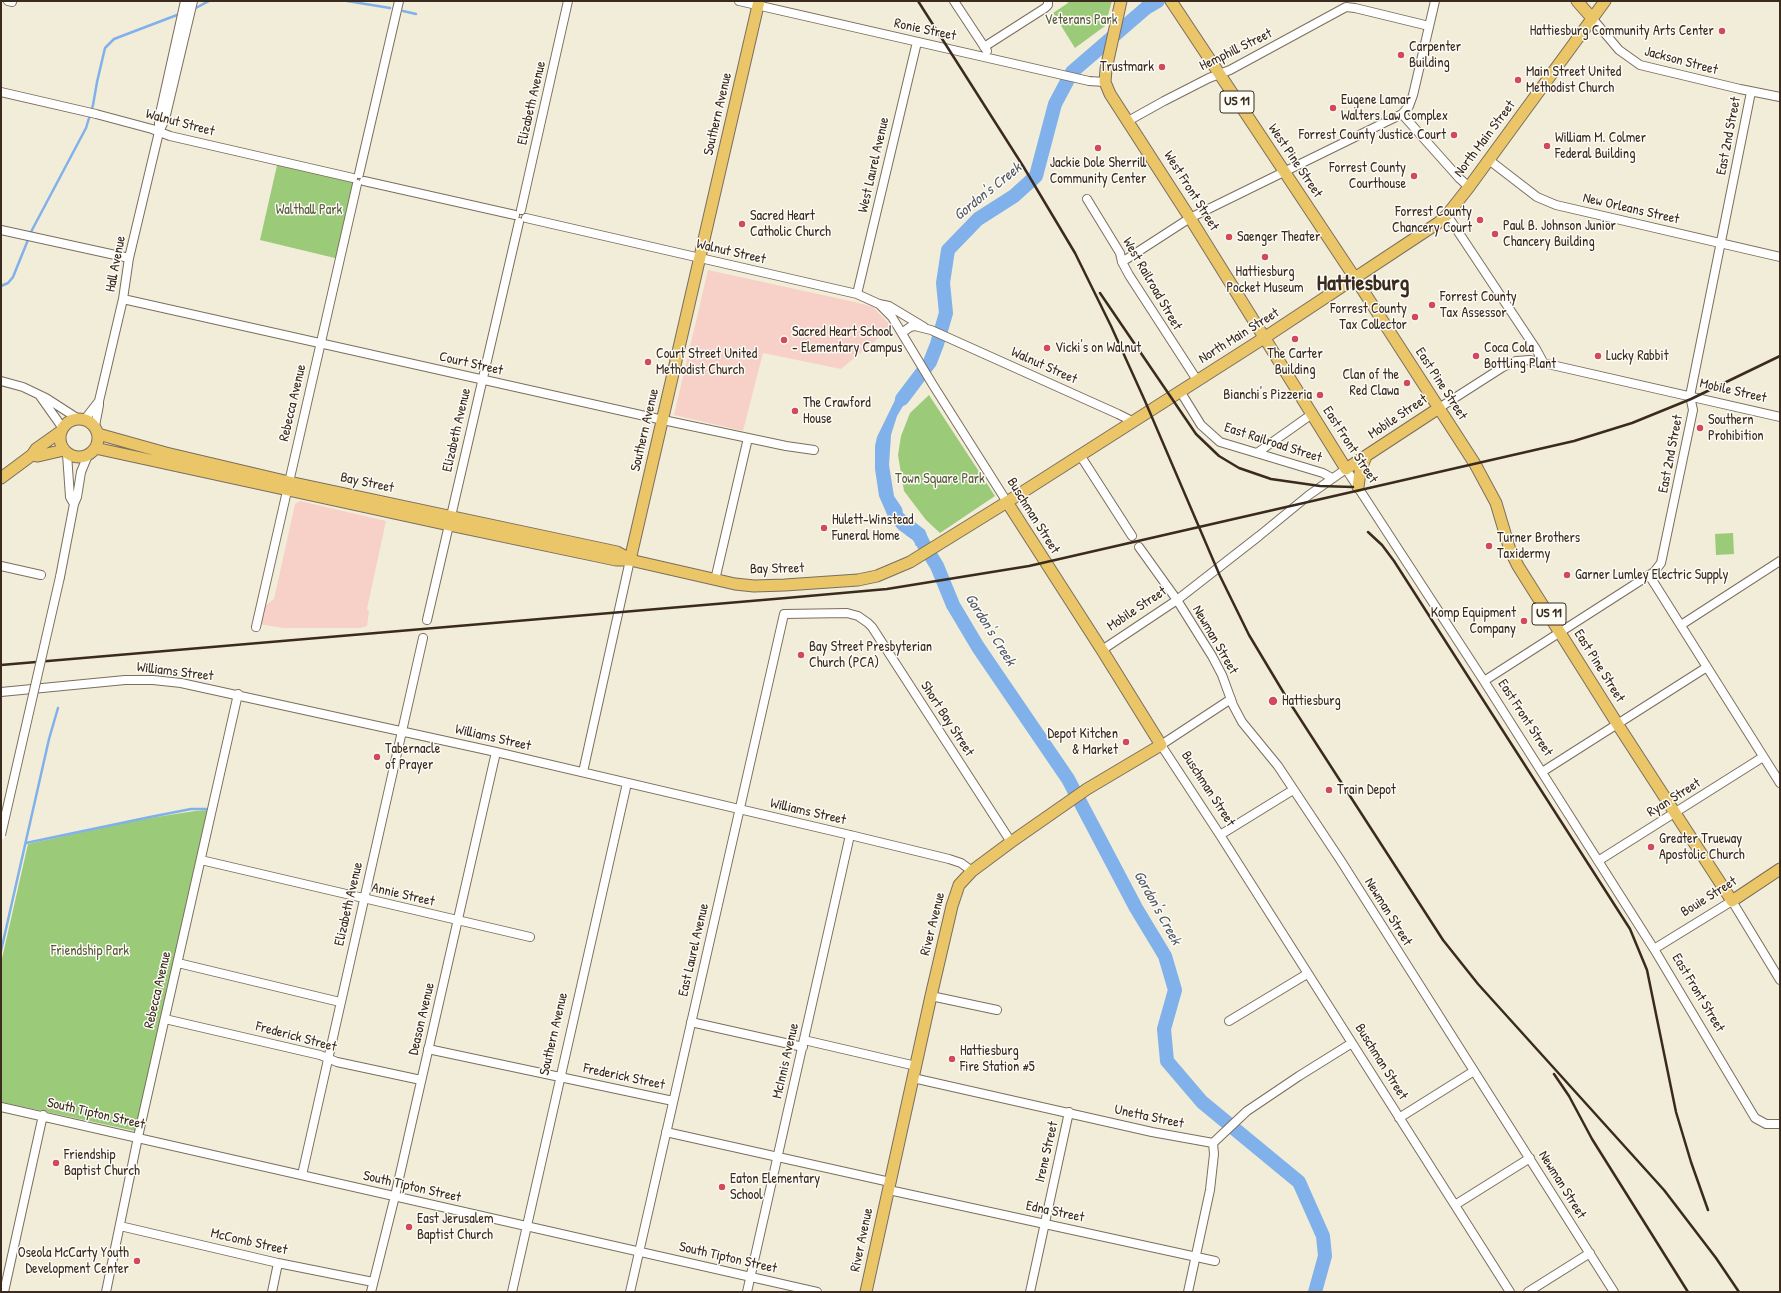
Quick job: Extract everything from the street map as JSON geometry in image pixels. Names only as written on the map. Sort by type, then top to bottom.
[{"type":"main road","points":[[1105,82],[1106,62],[1121,1]]},
{"type":"main road","points":[[1577,1],[1592,18]]},
{"type":"main road","name":"North Main Street","points":[[921,555],[1264,338],[1427,231],[1447,215],[1605,1]]},
{"type":"main road","name":"Southern Avenue","points":[[630,560],[758,3]]},
{"type":"main road","name":"West Pine Street","points":[[1172,3],[1355,278]]},
{"type":"main road","name":"West Front Street","points":[[1105,82],[1110,94],[1190,218],[1264,338]]},
{"type":"main road","name":"East Pine Street","points":[[1355,278],[1487,485],[1496,503],[1510,550],[1516,562],[1618,725],[1732,901]]},
{"type":"main road","name":"East Front Street","points":[[1264,338],[1346,469]]},
{"type":"main road","name":"Mobile Street","points":[[1346,469],[1439,408]]},
{"type":"main road","points":[[1,478],[32,455],[36,449],[61,430],[68,422],[81,419],[96,430],[91,451],[79,457],[66,452],[32,455]]},
{"type":"main road","points":[[61,430],[60,443],[66,452]]},
{"type":"main road","name":"Bay Street","points":[[96,430],[166,452],[288,486]]},
{"type":"main road","name":"Bay Street","points":[[91,451],[288,486],[449,521],[618,552],[630,560],[715,580],[754,586],[858,580],[888,572],[921,555]]},
{"type":"main road","points":[[1358,487],[1360,472],[1366,456]]},
{"type":"main road","name":"Buschman Street","points":[[1006,502],[1102,650],[1161,745]]},
{"type":"main road","name":"River Avenue","points":[[866,1292],[931,996],[955,896],[962,882],[972,871],[1010,842],[1087,789],[1161,745]]},
{"type":"main road","name":"Bouie Street","points":[[1732,901],[1780,869]]},
{"type":"street","name":"Hall Avenue","points":[[159,132],[159,118],[185,1]]},
{"type":"street","name":"Hall Avenue","points":[[96,430],[99,401],[123,299],[129,258],[159,132],[165,119],[192,1]]},
{"type":"street","name":"Rebecca Avenue","points":[[256,628],[399,1]]},
{"type":"street","name":"Elizabeth Avenue","points":[[427,620],[568,1]]},
{"type":"street","name":"Ronie Street","points":[[740,1],[758,3],[1089,82],[1105,82]]},
{"type":"street","points":[[954,1],[991,58]]},
{"type":"street","points":[[984,47],[1045,8],[1048,5],[1048,1]]},
{"type":"street","points":[[1122,262],[1190,218],[1402,114],[1409,106],[1435,1]]},
{"type":"street","points":[[1352,4],[1429,26]]},
{"type":"street","name":"Hemphill Street","points":[[1128,121],[1218,74],[1230,70],[1352,4]]},
{"type":"street","name":"Jackson Street","points":[[1592,18],[1622,52],[1640,65],[1751,92],[1780,97]]},
{"type":"street","name":"West Laurel Avenue","points":[[857,294],[917,42]]},
{"type":"street","name":"Walnut Street","points":[[1,92],[96,114],[159,132],[358,179],[857,294],[879,304],[889,306],[927,328],[1132,421]]},
{"type":"street","name":"East 2nd Street","points":[[1484,681],[1658,569],[1664,557],[1693,410],[1690,396],[1751,92]]},
{"type":"street","points":[[1402,114],[1459,178],[1469,187]]},
{"type":"street","name":"New Orleans Street","points":[[1489,160],[1537,197],[1549,203],[1780,257]]},
{"type":"street","name":"West Railroad Street","points":[[1086,199],[1120,253],[1122,262],[1163,330],[1197,380]]},
{"type":"street","points":[[1447,215],[1536,349],[1543,362]]},
{"type":"street","points":[[1,230],[35,236],[129,258]]},
{"type":"street","name":"Court Street","points":[[123,299],[663,420],[814,450]]},
{"type":"street","name":"Buschman Street","points":[[879,304],[892,317],[932,385],[1006,502]]},
{"type":"street","points":[[902,333],[910,327],[927,328]]},
{"type":"street","name":"Mobile Street","points":[[1439,408],[1510,363],[1530,360],[1780,417]]},
{"type":"street","points":[[1,381],[23,388],[46,398],[81,419]]},
{"type":"street","name":"East Railroad Street","points":[[1180,391],[1201,425],[1214,438],[1224,443],[1323,473],[1332,478]]},
{"type":"street","points":[[40,396],[61,430]]},
{"type":"street","name":"Hall Avenue","points":[[81,419],[99,401]]},
{"type":"street","points":[[1257,453],[1312,414]]},
{"type":"street","points":[[715,580],[748,438]]},
{"type":"street","points":[[1,835],[60,577],[81,472],[91,451]]},
{"type":"street","points":[[66,452],[70,497],[74,504]]},
{"type":"street","points":[[1080,455],[1132,536]]},
{"type":"street","name":"Mobile Street","points":[[1102,650],[1176,600],[1309,495],[1346,469]]},
{"type":"street","name":"East Front Street","points":[[1346,469],[1484,681],[1654,948],[1755,1118],[1766,1124],[1780,1124]]},
{"type":"street","name":"Newman Street","points":[[1140,548],[1176,600],[1219,667],[1231,700],[1242,722],[1278,766],[1530,1158],[1614,1292]]},
{"type":"street","name":"Southern Avenue","points":[[583,772],[630,560]]},
{"type":"street","points":[[1681,625],[1780,561]]},
{"type":"street","points":[[1,566],[41,575]]},
{"type":"street","points":[[1649,575],[1780,783]]},
{"type":"street","name":"Short Bay Street","points":[[784,614],[847,613],[858,616],[868,622],[1010,842]]},
{"type":"street","name":"East Laurel Avenue","points":[[630,1292],[690,1022],[784,614]]},
{"type":"street","name":"Elizabeth Avenue","points":[[302,1175],[423,638]]},
{"type":"street","points":[[1542,772],[1707,667]]},
{"type":"street","name":"Williams Street","points":[[1,692],[103,681],[139,680],[181,683],[238,694],[496,752],[850,835],[949,859],[961,863],[972,871]]},
{"type":"street","name":"Rebecca Avenue","points":[[106,1292],[138,1137],[238,694]]},
{"type":"street","name":"River Avenue","points":[[1161,745],[1231,700]]},
{"type":"street","name":"Buschman Street","points":[[1161,745],[1220,835],[1510,1292]]},
{"type":"street","name":"Deason Avenue","points":[[371,1292],[395,1196],[496,752]]},
{"type":"street","name":"Ryan Street","points":[[1598,860],[1676,813],[1763,757]]},
{"type":"street","name":"Southern Avenue","points":[[512,1292],[626,783]]},
{"type":"street","points":[[1220,835],[1293,790]]},
{"type":"street","name":"McInnis Avenue","points":[[747,1292],[850,835]]},
{"type":"street","name":"Annie Street","points":[[201,860],[530,937]]},
{"type":"street","name":"Bouie Street","points":[[1654,948],[1732,901]]},
{"type":"street","name":"East Pine Street","points":[[1732,901],[1780,980]]},
{"type":"street","points":[[178,963],[340,1002]]},
{"type":"street","points":[[1229,1021],[1307,974]]},
{"type":"street","points":[[931,996],[997,1010]]},
{"type":"street","name":"Frederick Street","points":[[165,1019],[421,1080]]},
{"type":"street","points":[[690,1022],[916,1066]]},
{"type":"street","points":[[1188,1292],[1210,1190],[1215,1140],[1247,1111],[1352,1043]]},
{"type":"street","name":"Frederick Street","points":[[428,1049],[673,1101]]},
{"type":"street","points":[[1399,1118],[1474,1071]]},
{"type":"street","name":"Unetta Street","points":[[913,1078],[1069,1112],[1152,1132],[1215,1140]]},
{"type":"street","name":"South Tipton Street","points":[[1,1107],[43,1115],[527,1227],[817,1292]]},
{"type":"street","name":"Irene Street","points":[[1030,1292],[1069,1112]]},
{"type":"street","points":[[5,1292],[43,1115]]},
{"type":"street","points":[[666,1132],[778,1157],[889,1186]]},
{"type":"street","points":[[1455,1205],[1530,1158]]},
{"type":"street","name":"Edna Street","points":[[889,1186],[1044,1223],[1215,1261]]},
{"type":"street","name":"McComb Street","points":[[120,1226],[278,1263],[373,1282]]},
{"type":"street","points":[[1528,1292],[1590,1253]]},
{"type":"street","points":[[272,1292],[278,1263]]},
{"type":"shaded area","name":"Sacred Heart School - Elementary Campus","points":[[708,270],[873,307],[892,327],[841,369],[763,353],[743,431],[674,415]]},
{"type":"shaded area","points":[[300,501],[386,521],[367,609],[369,611],[367,626],[361,628],[283,628],[259,624],[262,608],[274,599],[295,504]]},
{"type":"green space","name":"Veterans Park","points":[[1067,1],[1112,1],[1105,26],[1075,48],[1053,13],[1068,3]]},
{"type":"green space","name":"Walthall Park","points":[[278,161],[353,178],[354,183],[339,259],[260,240]]},
{"type":"green space","name":"Town Square Park","points":[[929,395],[995,496],[940,533],[926,520],[904,491],[898,455],[901,436],[910,413]]},
{"type":"green space","points":[[1733,533],[1734,554],[1716,555],[1715,534]]},
{"type":"green space","name":"Friendship Park","points":[[208,810],[135,1131],[1,1102],[1,963],[28,844],[137,820]]},
{"type":"water","points":[[911,380],[918,389],[903,406],[897,416],[891,435],[889,465],[894,496],[902,508],[903,513],[925,530],[929,540],[918,547],[915,545],[916,542],[899,530],[889,519],[879,496],[875,469],[875,446],[877,437],[895,400]]},
{"type":"waterway","points":[[194,9],[209,1]]},
{"type":"waterway","points":[[347,1],[390,8]]},
{"type":"waterway","name":"Gordon's Creek","points":[[902,399],[930,362],[937,344],[946,313],[943,283],[948,250],[978,219],[1014,196],[1036,176],[1055,104],[1072,72],[1146,8],[1158,1]]},
{"type":"waterway","points":[[403,11],[416,14]]},
{"type":"waterway","points":[[1,286],[8,283],[13,277],[32,230],[86,128],[93,105],[105,48],[114,39],[177,15]]},
{"type":"waterway","name":"Gordon's Creek","points":[[911,530],[918,535],[937,566],[953,605],[978,647],[1068,779],[1136,908],[1165,956],[1175,990],[1164,1029],[1167,1061],[1202,1102],[1299,1182],[1323,1236],[1325,1256],[1315,1292]]},
{"type":"waterway","points":[[1,951],[49,739],[58,708]]},
{"type":"waterway","points":[[26,843],[191,809],[206,809]]},
{"type":"railway","points":[[918,1],[1023,166],[1075,253],[1111,326],[1145,401],[1220,576],[1249,635],[1288,700],[1443,940],[1478,984],[1664,1190],[1716,1258],[1739,1292]]},
{"type":"railway","points":[[1100,293],[1196,434],[1219,456],[1239,468],[1271,479],[1320,486],[1353,487]]},
{"type":"railway","points":[[1,665],[887,589],[1029,566],[1574,441],[1632,423],[1691,399],[1780,356]]},
{"type":"railway","points":[[1368,532],[1382,545],[1394,561],[1630,929],[1647,970],[1676,1112],[1691,1162],[1708,1210]]},
{"type":"railway","points":[[1554,1074],[1569,1096],[1592,1139],[1688,1292]]},
{"type":"place","name":"Hattiesburg Community Arts Center","points":[[1722,31]]},
{"type":"place","name":"Carpenter Building","points":[[1401,55]]},
{"type":"place","name":"Trustmark","points":[[1162,67]]},
{"type":"place","name":"Main Street United Methodist Church","points":[[1518,80]]},
{"type":"place","name":"Eugene Lamar Walters Law Complex","points":[[1333,108]]},
{"type":"place","name":"Forrest County Justice Court","points":[[1454,135]]},
{"type":"place","name":"William M. Colmer Federal Building","points":[[1547,146]]},
{"type":"place","name":"Jackie Dole Sherrill Community Center","points":[[1098,148]]},
{"type":"place","name":"Forrest County Courthouse","points":[[1414,176]]},
{"type":"place","name":"Forrest County Chancery Court","points":[[1480,220]]},
{"type":"place","name":"Sacred Heart Catholic Church","points":[[742,224]]},
{"type":"place","name":"Paul B. Johnson Junior Chancery Building","points":[[1495,234]]},
{"type":"place","name":"Saenger Theater","points":[[1229,237]]},
{"type":"place","name":"Hattiesburg Pocket Museum","points":[[1265,257]]},
{"type":"place","name":"Forrest County Tax Assessor","points":[[1432,305]]},
{"type":"place","name":"Forrest County Tax Collector","points":[[1415,317]]},
{"type":"place","name":"The Carter Building","points":[[1295,339]]},
{"type":"place","name":"Sacred Heart School - Elementary Campus","points":[[784,340]]},
{"type":"place","name":"Vicki's on Walnut","points":[[1047,348]]},
{"type":"place","name":"Coca Cola Bottling Plant","points":[[1476,356]]},
{"type":"place","name":"Lucky Rabbit","points":[[1598,356]]},
{"type":"place","name":"Court Street United Methodist Church","points":[[648,362]]},
{"type":"place","name":"Clan of the Red Clawa","points":[[1407,383]]},
{"type":"place","name":"Bianchi's Pizzeria","points":[[1320,395]]},
{"type":"place","name":"The Crawford House","points":[[795,411]]},
{"type":"place","name":"Southern Prohibition","points":[[1700,428]]},
{"type":"place","name":"Hulett-Winstead Funeral Home","points":[[824,528]]},
{"type":"place","name":"Turner Brothers Taxidermy","points":[[1489,546]]},
{"type":"place","name":"Garner Lumley Electric Supply","points":[[1567,575]]},
{"type":"place","name":"Komp Equipment Company","points":[[1524,621]]},
{"type":"place","name":"Bay Street Presbyterian Church (PCA)","points":[[801,655]]},
{"type":"place","name":"Hattiesburg","points":[[1273,701]]},
{"type":"place","name":"Depot Kitchen & Market","points":[[1126,742]]},
{"type":"place","name":"Tabernacle of Prayer","points":[[377,757]]},
{"type":"place","name":"Train Depot","points":[[1329,790]]},
{"type":"place","name":"Greater Trueway Apostolic Church","points":[[1651,847]]},
{"type":"place","name":"Hattiesburg Fire Station #5","points":[[952,1059]]},
{"type":"place","name":"Friendship Baptist Church","points":[[56,1163]]},
{"type":"place","name":"Eaton Elementary School","points":[[722,1187]]},
{"type":"place","name":"East Jerusalem Baptist Church","points":[[409,1227]]},
{"type":"place","name":"Oseola McCarty Youth Development Center","points":[[137,1261]]},
{"type":"district","name":"Hattiesburg","points":[[1363,284]]}]
